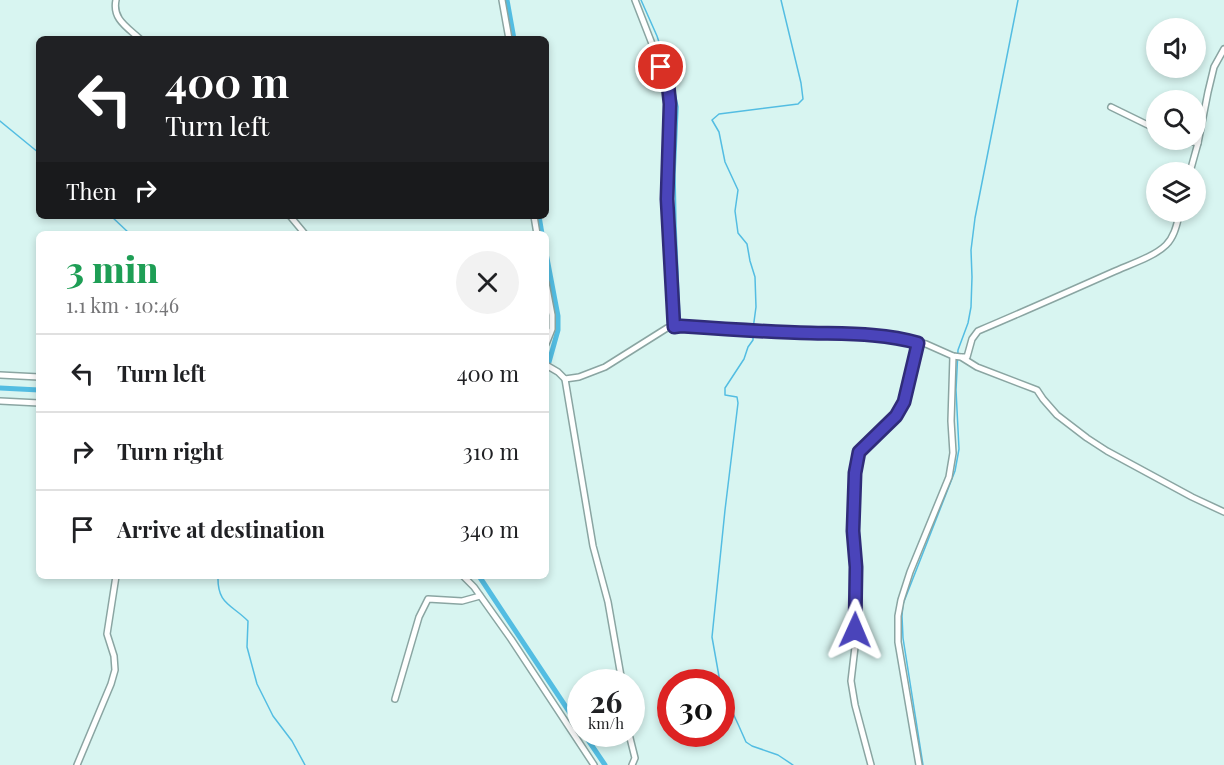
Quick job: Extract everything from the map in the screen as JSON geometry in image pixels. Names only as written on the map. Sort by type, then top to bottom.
[{"type":"street","points":[[116,0],[114,9],[118,18],[137,36]]},
{"type":"street","points":[[502,0],[508,36]]},
{"type":"street","points":[[635,0],[668,85],[670,104],[667,199],[674,327]]},
{"type":"street","points":[[1206,102],[1214,67],[1224,49]]},
{"type":"street","points":[[1111,107],[1146,124]]},
{"type":"street","points":[[295,221],[303,231]]},
{"type":"street","points":[[566,379],[579,377],[605,367],[667,328],[681,326],[753,332],[868,334],[906,339],[926,344],[954,356],[967,357],[972,339],[978,331],[1153,254],[1171,239],[1177,222]]},
{"type":"street","points":[[549,302],[552,329],[549,336]]},
{"type":"street","points":[[871,765],[851,681],[855,647],[856,567],[853,531],[855,473],[859,452],[896,416],[904,402],[918,343]]},
{"type":"street","points":[[919,765],[898,642],[898,616],[910,572],[949,477],[953,453],[951,421],[954,356]]},
{"type":"street","points":[[961,357],[977,367],[1037,390],[1057,416],[1087,438],[1192,497],[1224,512]]},
{"type":"street","points":[[549,367],[566,379],[593,546],[608,602],[620,669]]},
{"type":"street","points":[[0,375],[36,377]]},
{"type":"street","points":[[0,401],[36,403]]},
{"type":"street","points":[[77,765],[115,670],[114,656],[107,633],[116,579]]},
{"type":"street","points":[[466,579],[511,639],[594,765]]},
{"type":"street","points":[[395,699],[419,617],[428,599],[462,601],[480,596]]},
{"type":"street","points":[[632,747],[635,758],[632,765]]},
{"type":"waterway","points":[[507,0],[513,36]]},
{"type":"waterway","points":[[641,0],[657,36],[678,107],[675,174],[680,320]]},
{"type":"waterway","points":[[753,329],[756,307],[755,277],[747,244],[738,233],[735,211],[738,190],[725,162],[719,132],[712,120],[719,114],[798,104],[803,99],[781,0]]},
{"type":"waterway","points":[[923,765],[903,638],[903,604],[955,471],[959,449],[956,390],[958,350],[971,307],[971,250],[975,218],[1018,0]]},
{"type":"waterway","points":[[0,121],[36,151]]},
{"type":"waterway","points":[[114,219],[127,231]]},
{"type":"waterway","points":[[540,219],[542,231]]},
{"type":"waterway","points":[[549,269],[558,316],[558,330],[549,362]]},
{"type":"waterway","points":[[718,669],[712,637],[738,403],[737,397],[725,395],[725,388],[744,359],[753,340],[753,334]]},
{"type":"waterway","points":[[0,388],[36,390]]},
{"type":"waterway","points":[[218,579],[220,592],[226,603],[248,621],[247,647],[257,684],[273,716],[292,741],[305,765]]},
{"type":"waterway","points":[[481,579],[567,708]]},
{"type":"waterway","points":[[735,718],[746,742],[778,755],[793,765]]},
{"type":"waterway","points":[[593,747],[605,765]]},
{"type":"route","points":[[661,67],[668,85],[670,104],[667,199],[674,327],[750,332],[868,334],[906,339],[918,343],[904,402],[896,416],[859,452],[855,473],[853,531],[856,567],[855,630]]}]
